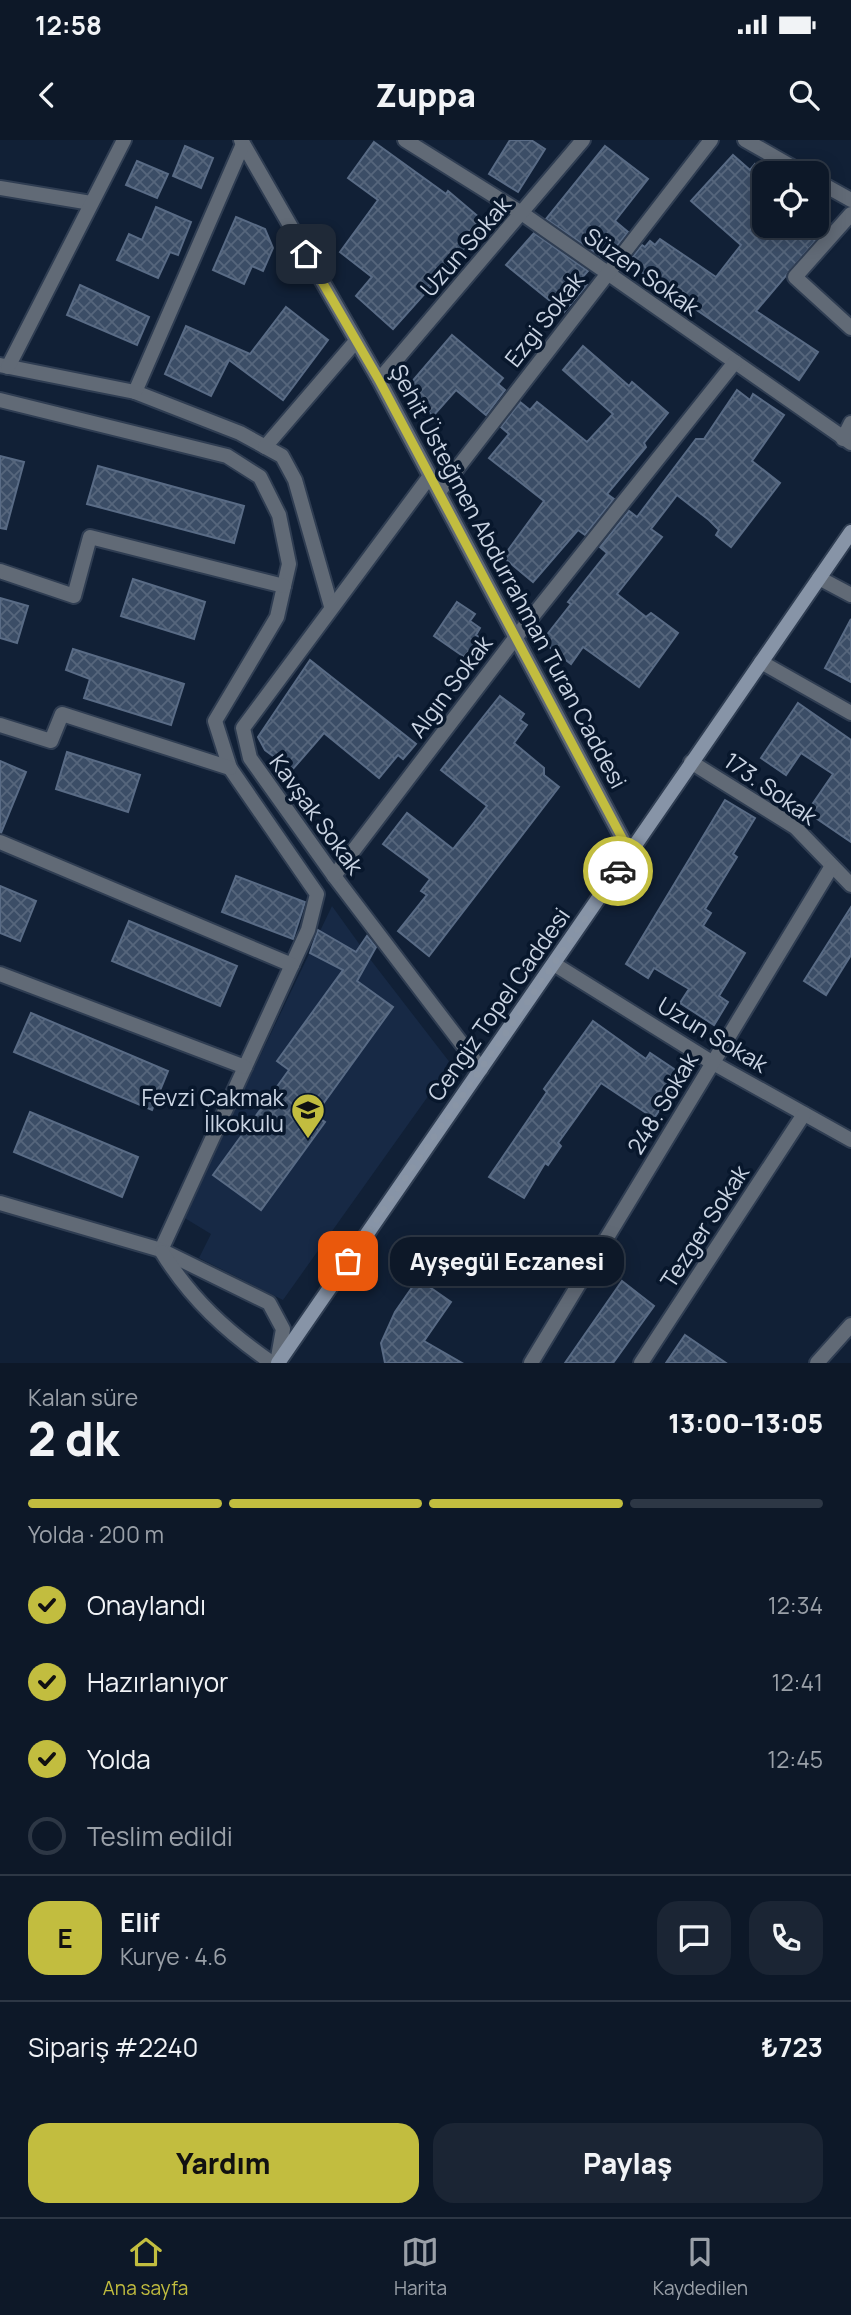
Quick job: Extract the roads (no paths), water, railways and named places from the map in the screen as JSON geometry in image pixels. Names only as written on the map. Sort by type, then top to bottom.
[{"type":"main road","name":"Cengiz Topel Caddesi","points":[[276,1363],[851,532]]},
{"type":"street","points":[[124,140],[4,366],[135,392],[240,433],[282,456],[295,480],[331,606]]},
{"type":"street","name":"Süzen Sokak","points":[[405,140],[523,214],[847,441]]},
{"type":"street","name":"Uzun Sokak","points":[[379,380],[523,214],[583,140]]},
{"type":"street","name":"Ezgi Sokak","points":[[439,492],[711,140]]},
{"type":"street","points":[[745,140],[782,161]]},
{"type":"street","points":[[135,392],[242,142]]},
{"type":"street","name":"Şehit Üsteğmen Abdurrahman Turan Caddesi","points":[[242,142],[379,380],[630,853]]},
{"type":"street","points":[[0,188],[91,203]]},
{"type":"street","points":[[829,188],[851,200]]},
{"type":"street","points":[[851,214],[795,276],[851,328]]},
{"type":"street","points":[[265,447],[356,341]]},
{"type":"street","name":"Algın Sokak","points":[[334,876],[516,637],[735,362]]},
{"type":"street","points":[[0,400],[227,456],[260,477],[279,515],[287,551],[289,564],[277,617],[215,721],[230,768],[317,894],[308,930],[161,1250]]},
{"type":"street","points":[[847,441],[851,423]]},
{"type":"street","name":"Kavşak Sokak","points":[[430,476],[243,728],[250,758],[334,876],[481,1069]]},
{"type":"street","points":[[0,572],[74,596],[90,537],[284,586]]},
{"type":"street","points":[[819,578],[851,595]]},
{"type":"street","points":[[761,662],[851,713]]},
{"type":"street","points":[[0,725],[51,741],[62,714],[230,768]]},
{"type":"street","name":"173. Sokak","points":[[691,762],[795,827],[851,885]]},
{"type":"street","points":[[0,842],[292,965]]},
{"type":"street","name":"248. Sokak","points":[[531,1363],[832,866]]},
{"type":"street","name":"Uzun Sokak","points":[[554,964],[713,1063],[851,1140]]},
{"type":"street","points":[[0,974],[245,1067]]},
{"type":"street","name":"Tezger Sokak","points":[[641,1363],[804,1114]]},
{"type":"street","points":[[0,1203],[161,1250],[269,1303],[283,1329],[276,1363],[212,1318],[176,1275],[161,1250]]},
{"type":"street","points":[[817,1363],[851,1325]]},
{"type":"place","name":"Fevzi Çakmak İlkokulu","points":[[308,1140]]},
{"type":"place","name":"Ayşegül Eczanesi","points":[[348,1261]]}]
